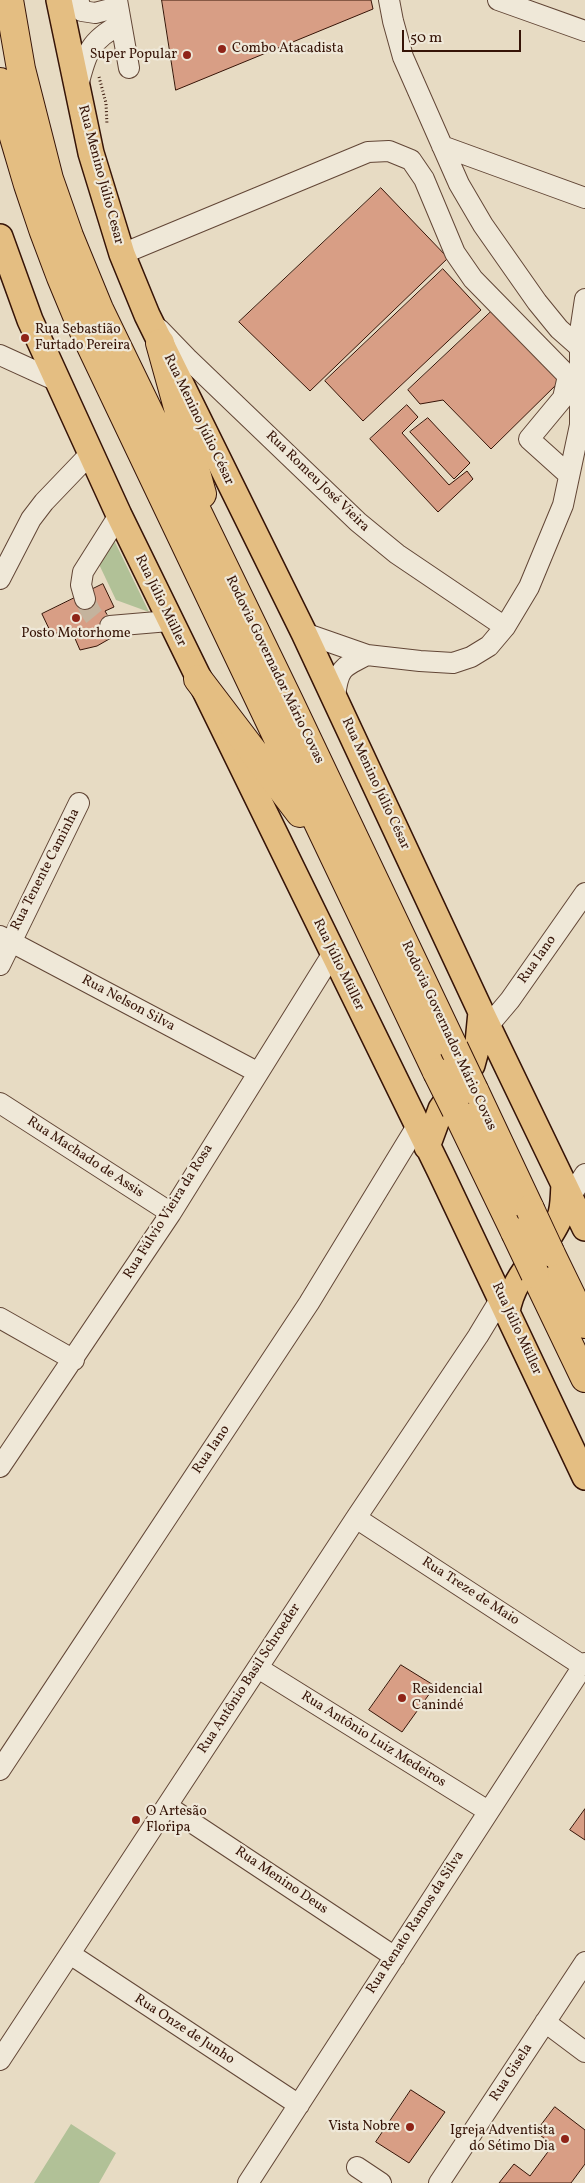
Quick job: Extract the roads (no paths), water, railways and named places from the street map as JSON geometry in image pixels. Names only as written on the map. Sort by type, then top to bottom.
[{"type":"highway","name":"Rodovia Governador Mário Covas","points":[[9,0],[21,69],[49,179],[110,333],[467,1068],[530,1209],[539,1259],[585,1378]]},
{"type":"highway","name":"Rodovia Governador Mário Covas","points":[[0,82],[34,204],[62,283],[437,1072],[449,1110],[515,1232],[539,1259],[585,1324]]},
{"type":"highway","points":[[160,343],[220,560]]},
{"type":"highway","points":[[198,679],[334,858]]},
{"type":"main road","name":"Rua Menino Júlio Cesar","points":[[59,0],[91,153],[122,254],[160,343]]},
{"type":"main road","points":[[0,237],[8,282],[57,380],[90,454]]},
{"type":"main road","name":"Rua Menino Júlio César","points":[[160,343],[304,633],[504,1061],[573,1185],[585,1227]]},
{"type":"main road","name":"Rua Júlio Müller","points":[[90,454],[169,621],[500,1297],[585,1477]]},
{"type":"main road","name":"Rua Iano","points":[[418,1129],[449,1110],[478,1043],[485,1019]]},
{"type":"main road","points":[[467,1068],[488,1059],[504,1061]]},
{"type":"main road","points":[[418,1129],[432,1113],[449,1110]]},
{"type":"main road","name":"Rua Antônio Basil Schroeder","points":[[500,1297],[510,1298],[539,1259],[560,1217],[573,1185]]},
{"type":"main road","points":[[539,1259],[563,1225],[574,1224],[585,1227]]},
{"type":"street","points":[[78,0],[82,11],[90,13],[119,10]]},
{"type":"street","points":[[390,0],[393,21],[404,57],[458,184],[483,225],[538,302],[559,329],[583,350]]},
{"type":"street","points":[[498,0],[585,31]]},
{"type":"street","points":[[77,88],[88,51],[119,10]]},
{"type":"street","points":[[119,10],[129,68]]},
{"type":"street","points":[[442,146],[585,198]]},
{"type":"street","points":[[122,254],[368,152],[389,151],[411,160],[424,180],[455,252],[473,279],[568,376],[563,398],[529,439],[577,475]]},
{"type":"street","points":[[304,633],[366,655],[453,663],[480,652],[489,646],[505,627],[529,587],[577,475],[583,350],[580,332],[585,299]]},
{"type":"street","name":"Rua Romeu José Vieira","points":[[147,315],[187,358],[358,522],[396,554],[505,627]]},
{"type":"street","points":[[0,355],[57,380]]},
{"type":"street","points":[[0,579],[32,519],[44,502],[90,454]]},
{"type":"street","points":[[85,599],[81,585],[83,572],[119,515]]},
{"type":"street","points":[[110,626],[169,621]]},
{"type":"street","points":[[334,697],[339,672],[344,666],[366,655]]},
{"type":"street","name":"Rua Tenente Caminha","points":[[0,965],[5,939],[79,803]]},
{"type":"street","name":"Rua Iano","points":[[485,1019],[510,1000],[585,893]]},
{"type":"street","name":"Rua Nelson Silva","points":[[5,939],[257,1072]]},
{"type":"street","name":"Rua Fúlvio Vieira da Rosa","points":[[0,1467],[74,1360],[171,1213],[257,1072],[333,953]]},
{"type":"street","name":"Rua Machado de Assis","points":[[0,1104],[171,1213]]},
{"type":"street","name":"Rua Iano","points":[[0,1770],[309,1303],[418,1129]]},
{"type":"street","name":"Rua Antônio Basil Schroeder","points":[[0,2060],[356,1518],[478,1336],[500,1297]]},
{"type":"street","points":[[0,1318],[74,1360]]},
{"type":"street","name":"Rua Treze de Maio","points":[[356,1518],[584,1665]]},
{"type":"street","name":"Rua Renato Ramos da Silva","points":[[248,2183],[584,1665]]},
{"type":"street","name":"Rua Antônio Luiz Medeiros","points":[[258,1668],[488,1811]]},
{"type":"street","name":"Rua Menino Deus","points":[[167,1806],[395,1957]]},
{"type":"street","name":"Rua Onze de Junho","points":[[70,1954],[299,2105]]},
{"type":"street","name":"Rua Gisela","points":[[439,2183],[585,1962]]},
{"type":"street","points":[[545,2022],[585,2052]]},
{"type":"street","points":[[357,2167],[381,2183]]},
{"type":"tunnel","points":[[85,599],[97,620],[110,626]]},
{"type":"place","name":"Combo Atacadista","points":[[222,49]]},
{"type":"place","name":"Super Popular","points":[[187,55]]},
{"type":"place","name":"Rua Sebastião Furtado Pereira","points":[[25,338]]},
{"type":"place","name":"Posto Motorhome","points":[[76,618]]},
{"type":"place","name":"Residencial Canindé","points":[[402,1698]]},
{"type":"place","name":"O Artesão Floripa","points":[[136,1820]]},
{"type":"place","name":"Vista Nobre","points":[[410,2127]]},
{"type":"place","name":"Igreja Adventista do Sétimo Dia","points":[[565,2139]]}]
